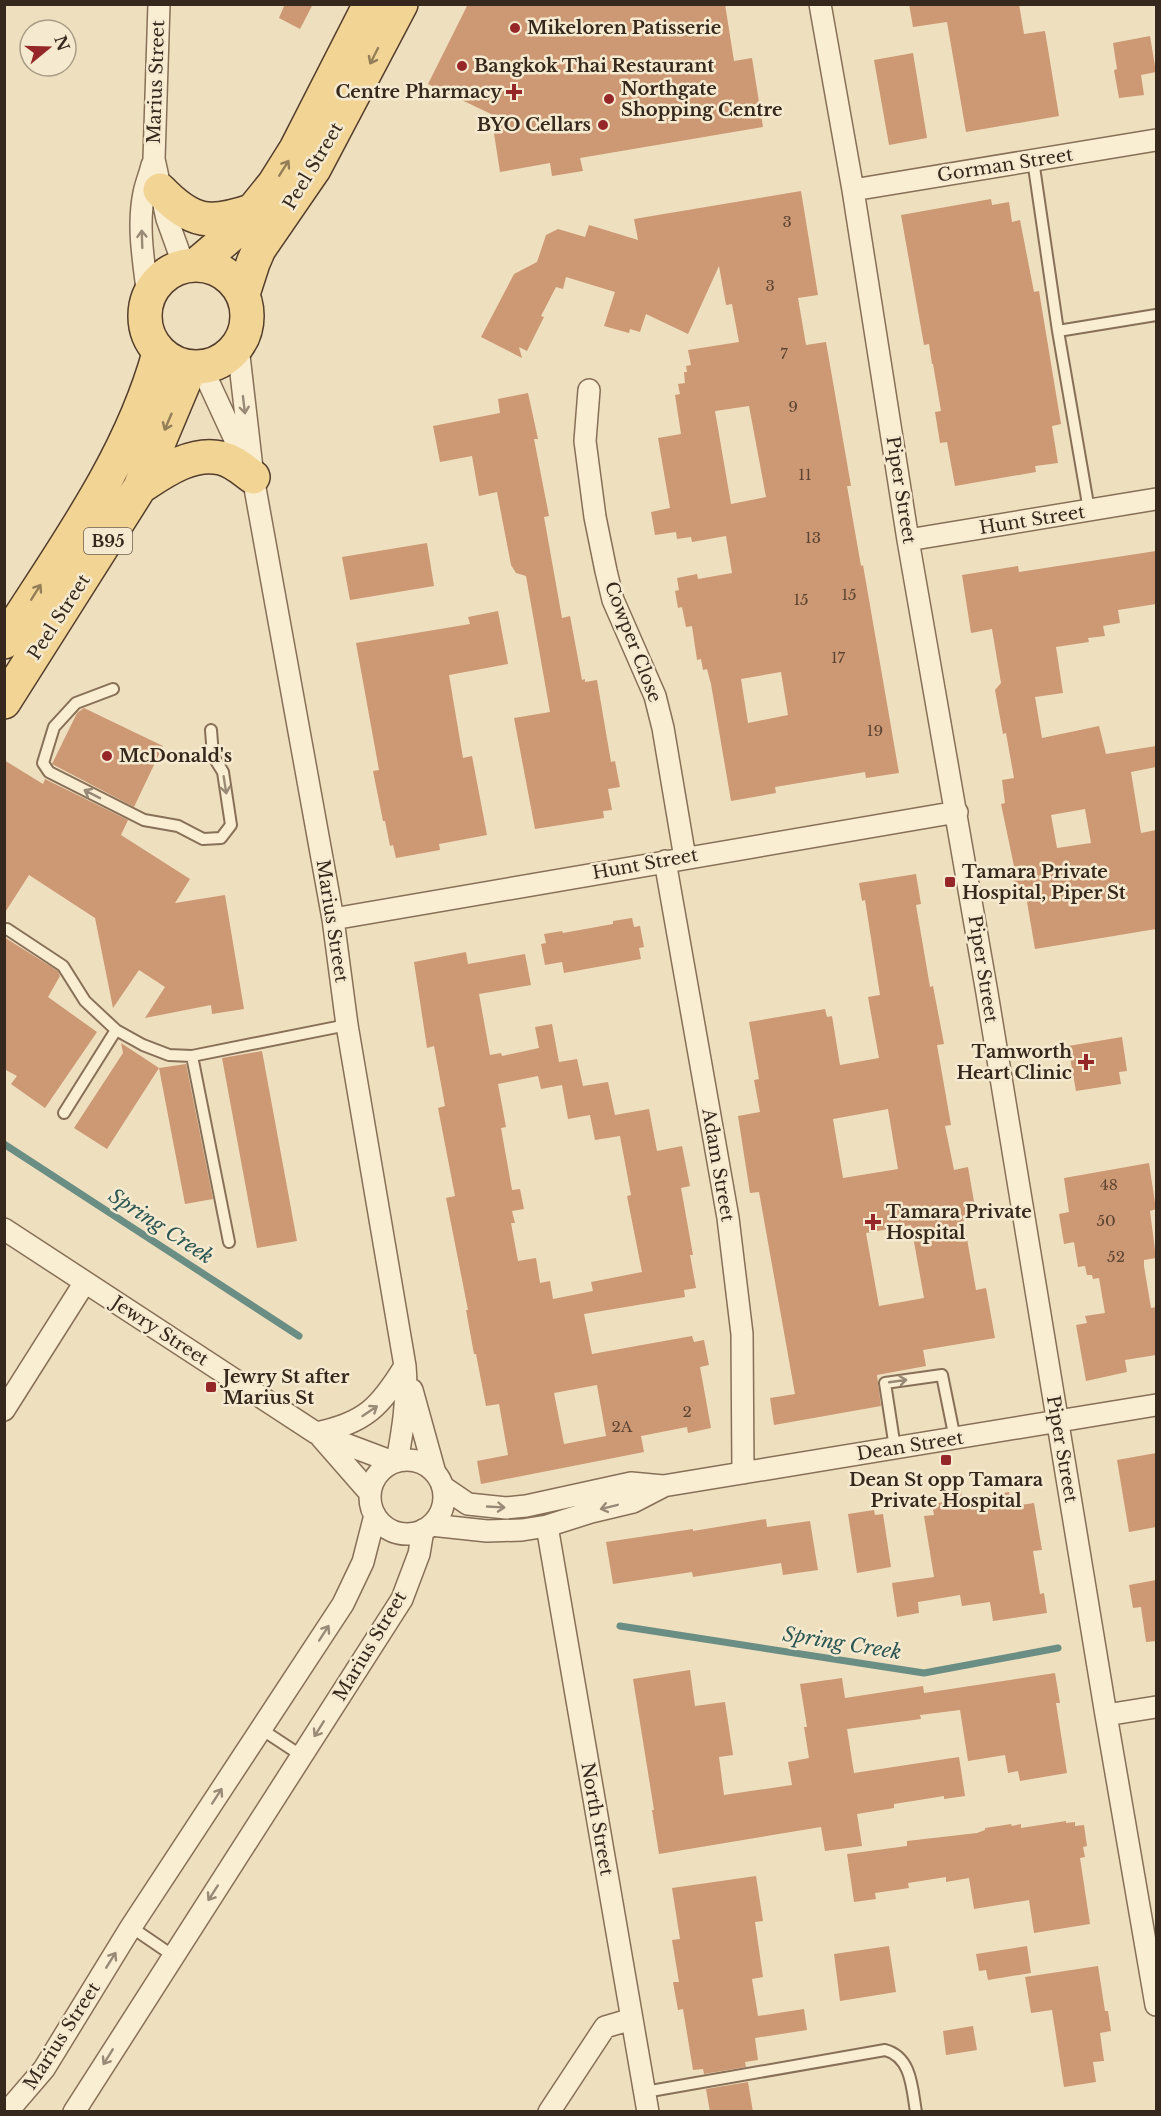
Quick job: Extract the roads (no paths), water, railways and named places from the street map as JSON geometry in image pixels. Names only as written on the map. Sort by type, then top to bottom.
[{"type":"main road","name":"Peel Street","points":[[190,265],[236,231],[274,184],[296,149],[370,4]]},
{"type":"main road","name":"Peel Street","points":[[243,294],[259,249],[315,169],[400,4]]},
{"type":"main road","points":[[157,175],[183,211],[196,217],[212,221],[231,218],[254,210]]},
{"type":"main road","points":[[190,265],[222,272],[234,282],[243,294],[248,316],[243,338],[238,347],[216,364],[196,368],[169,361],[159,352],[147,332],[145,321],[148,297],[157,283],[169,272],[190,265]]},
{"type":"main road","name":"Peel Street","points":[[4,642],[102,488],[116,462],[151,383],[159,352]]},
{"type":"main road","name":"Peel Street","points":[[4,702],[110,538],[140,487],[196,368]]},
{"type":"main road","points":[[140,487],[164,471],[184,462],[203,458],[220,458],[236,464],[253,477]]},
{"type":"street","name":"Marius Street","points":[[159,4],[157,175],[173,240],[190,265]]},
{"type":"street","name":"Piper Street","points":[[820,4],[854,190],[908,540],[957,812],[1156,2005]]},
{"type":"street","name":"Gorman Street","points":[[854,190],[1156,140]]},
{"type":"street","name":"Marius Street","points":[[148,297],[141,216],[144,192],[157,175]]},
{"type":"street","name":"Marius Street","points":[[238,347],[253,477],[333,919],[347,1024],[405,1366],[407,1389],[405,1411],[395,1462]]},
{"type":"street","name":"Marius Street","points":[[196,368],[253,477]]},
{"type":"street","name":"Cowper Close","points":[[589,390],[585,441],[595,518],[613,600],[655,696],[663,728],[675,859]]},
{"type":"street","name":"Hunt Street","points":[[908,540],[1156,499]]},
{"type":"street","name":"Hunt Street","points":[[333,919],[957,812]]},
{"type":"street","name":"Adam Street","points":[[675,859],[728,1218],[742,1334],[743,1473]]},
{"type":"street","name":"Jewry Street","points":[[4,1229],[316,1433],[395,1462]]},
{"type":"street","points":[[4,1410],[85,1282]]},
{"type":"street","name":"Marius Street","points":[[405,1366],[439,1480]]},
{"type":"street","points":[[316,1433],[345,1425],[376,1407],[388,1394],[405,1366]]},
{"type":"street","name":"Dean Street","points":[[439,1480],[468,1504],[506,1508],[526,1506],[630,1483],[663,1486],[1156,1406]]},
{"type":"street","name":"Jewry Street","points":[[316,1433],[370,1493]]},
{"type":"street","points":[[417,1461],[427,1466],[439,1480],[442,1508],[427,1528],[412,1534],[402,1534],[381,1524],[370,1504],[372,1483],[377,1474],[384,1467],[395,1462],[417,1461]]},
{"type":"street","name":"Dean Street","points":[[427,1528],[487,1531],[522,1530],[547,1526],[633,1502],[663,1486]]},
{"type":"street","name":"Marius Street","points":[[7,2112],[44,2069],[131,1927],[343,1604],[354,1583],[371,1536],[375,1515]]},
{"type":"street","name":"North Street","points":[[547,1526],[646,2102]]},
{"type":"street","name":"Marius Street","points":[[74,2112],[172,1955],[402,1599],[427,1528]]},
{"type":"street","points":[[1106,1715],[1156,1707]]},
{"type":"street","points":[[549,2112],[605,2027],[632,2019]]},
{"type":"lane","points":[[1033,160],[1058,331],[1089,510]]},
{"type":"lane","points":[[1058,331],[1156,315]]},
{"type":"lane","points":[[114,689],[76,703],[54,727],[43,764],[49,772],[144,820],[178,826],[203,839],[221,838],[231,825],[223,772],[213,756],[211,730]]},
{"type":"lane","points":[[7,929],[63,966],[86,1001],[116,1030],[143,1045],[169,1055],[192,1056],[347,1024]]},
{"type":"lane","points":[[64,1113],[116,1030]]},
{"type":"lane","points":[[192,1056],[229,1242]]},
{"type":"lane","points":[[895,1448],[885,1383],[942,1374],[954,1439]]},
{"type":"lane","points":[[261,1729],[302,1756]]},
{"type":"lane","points":[[131,1927],[172,1955]]},
{"type":"lane","points":[[646,2102],[885,2050],[892,2052],[906,2065],[916,2112]]},
{"type":"waterway","name":"Spring Creek","points":[[4,1144],[299,1336]]},
{"type":"waterway","name":"Spring Creek","points":[[620,1626],[924,1673],[1058,1648]]},
{"type":"place","name":"Mikeloren Patisserie","points":[[515,28]]},
{"type":"place","name":"Bangkok Thai Restaurant","points":[[462,66]]},
{"type":"place","name":"Centre Pharmacy","points":[[514,92]]},
{"type":"place","name":"Northgate Shopping Centre","points":[[609,99]]},
{"type":"place","name":"BYO Cellars","points":[[603,125]]},
{"type":"place","name":"McDonald's","points":[[107,756]]},
{"type":"place","name":"Tamara Private Hospital, Piper St","points":[[950,882]]},
{"type":"place","name":"Tamworth Heart Clinic","points":[[1086,1062]]},
{"type":"place","name":"Tamara Private Hospital","points":[[873,1222]]},
{"type":"place","name":"Jewry St after Marius St","points":[[211,1387]]},
{"type":"place","name":"Dean St opp Tamara Private Hospital","points":[[946,1460]]}]
